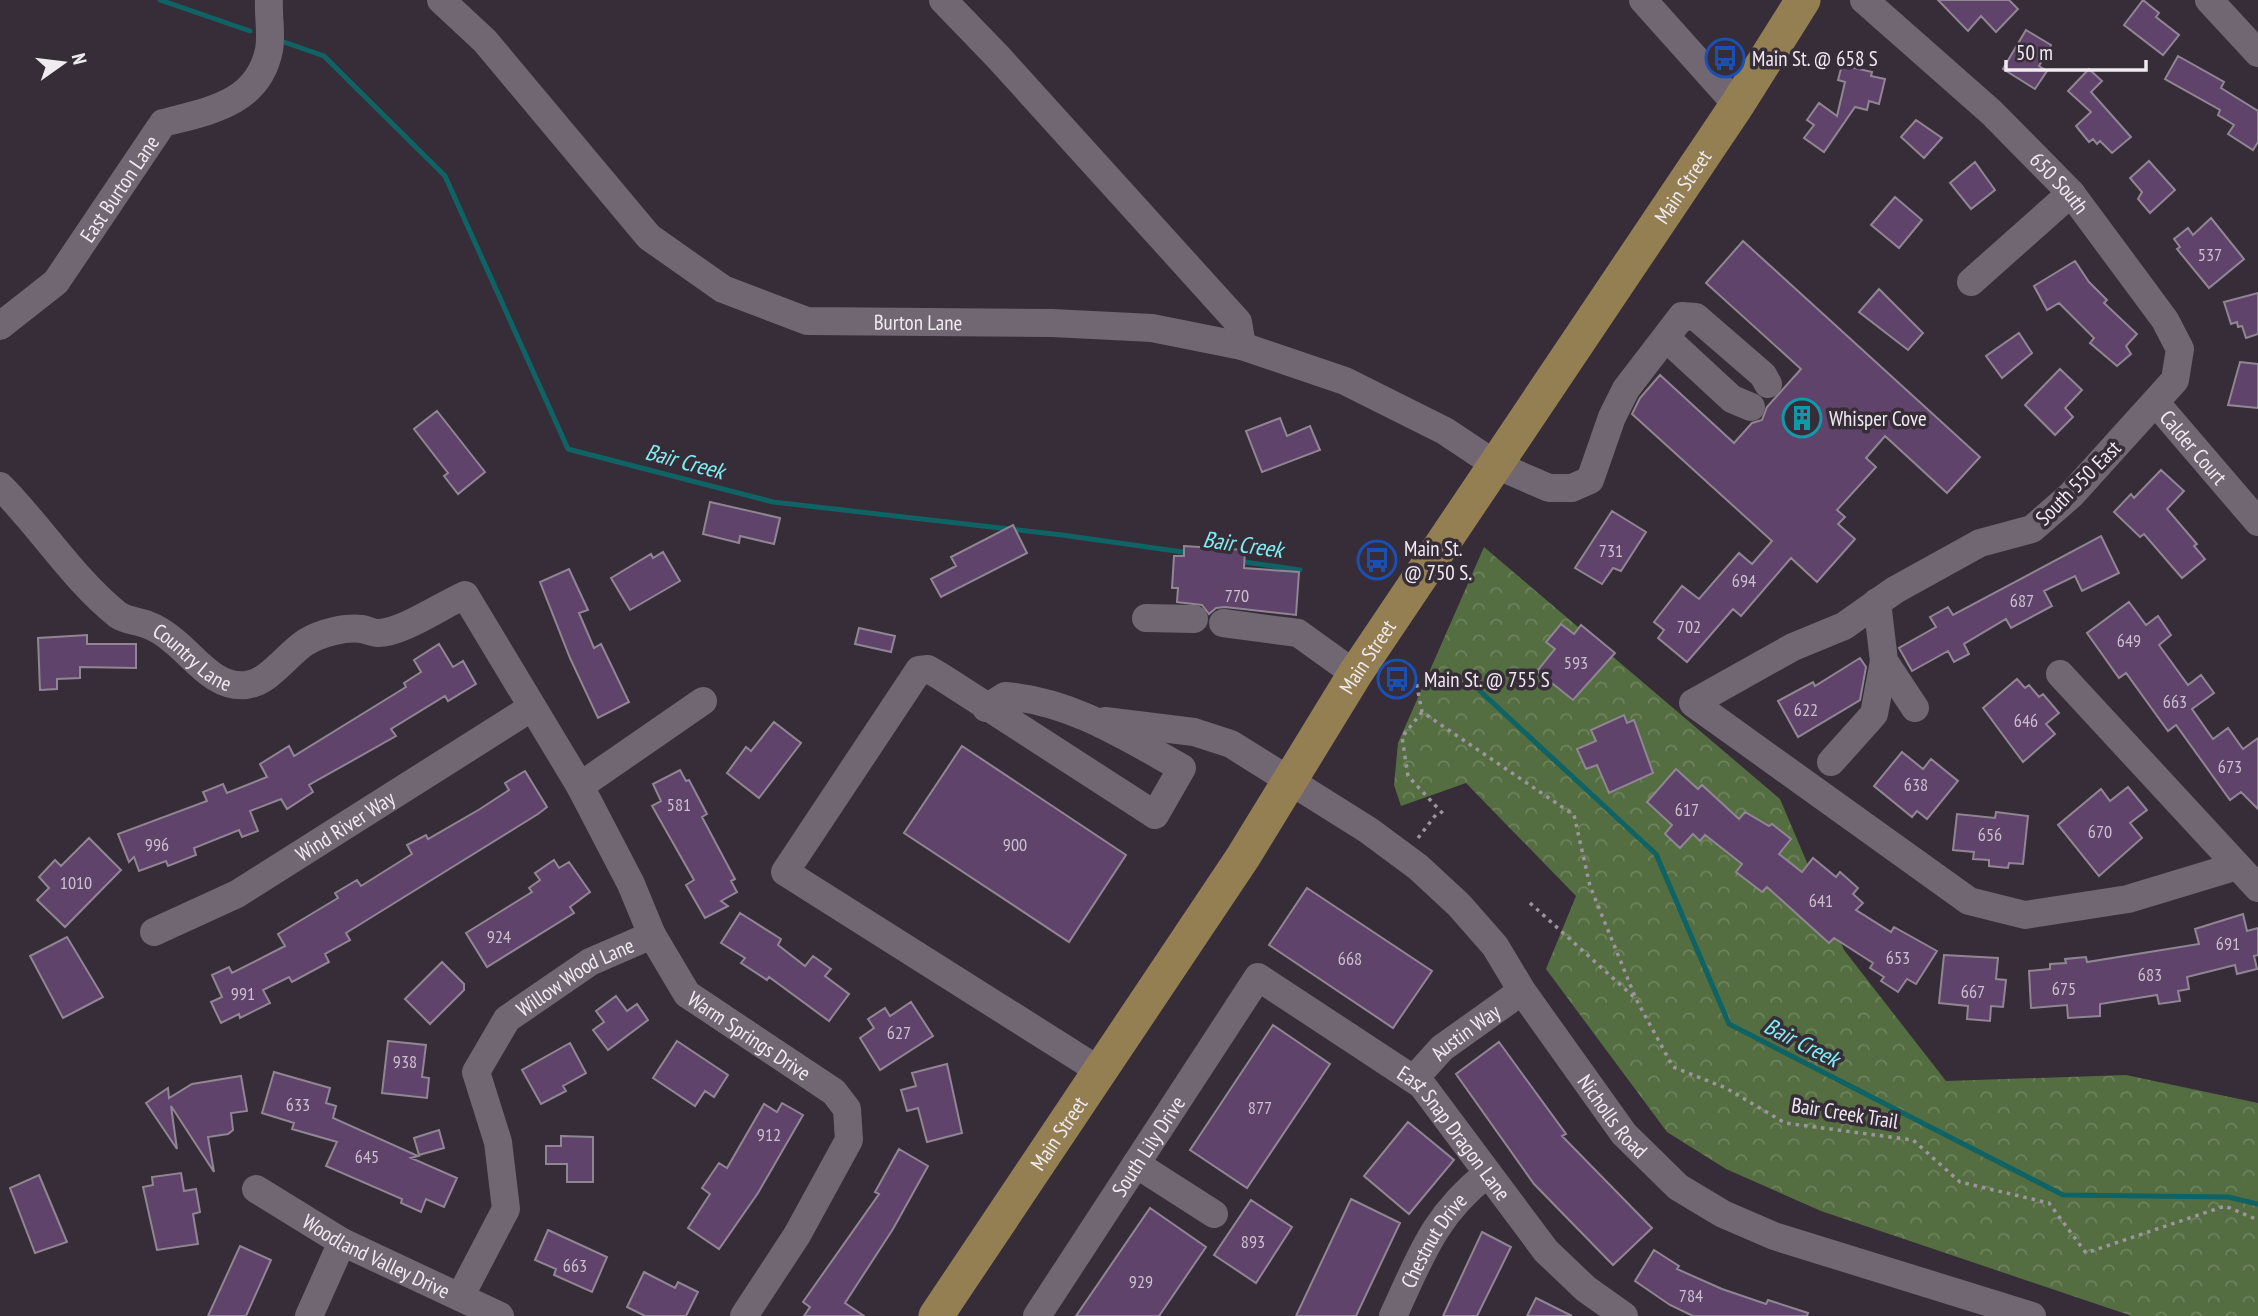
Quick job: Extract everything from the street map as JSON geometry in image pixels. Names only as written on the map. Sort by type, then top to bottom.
[{"type":"main road","name":"Main Street","points":[[936,1316],[1243,857],[1355,674],[1737,105],[1803,0]]},
{"type":"street","name":"East Burton Lane","points":[[0,326],[56,282],[163,123],[217,108],[236,99],[261,78],[270,47],[269,0]]},
{"type":"street","name":"Burton Lane","points":[[441,0],[485,41],[649,237],[723,289],[807,321],[1052,323],[1152,328],[1242,346],[1345,381],[1445,430],[1496,465],[1549,488],[1572,488],[1590,480],[1612,417],[1626,389],[1666,338]]},
{"type":"street","points":[[943,0],[999,58],[1238,322],[1242,346]]},
{"type":"street","points":[[1643,0],[1737,105]]},
{"type":"street","name":"650 South","points":[[1864,0],[1991,112],[2071,193],[2165,320],[2180,349],[2175,380],[2156,403]]},
{"type":"street","points":[[2209,0],[2258,53]]},
{"type":"street","points":[[1971,282],[2071,193]]},
{"type":"street","points":[[1682,316],[1696,317],[1763,375],[1760,395],[1732,400],[1666,338],[1682,316]]},
{"type":"street","name":"Calder Court","points":[[2156,403],[2258,522]]},
{"type":"street","name":"South 550 East","points":[[2156,403],[2071,495],[2032,529],[1980,543],[1877,603],[1844,626],[1793,647],[1693,703],[1969,901],[2025,915],[2128,899],[2237,866]]},
{"type":"street","name":"Country Lane","points":[[0,486],[51,541],[83,582],[121,617],[150,625],[174,641],[216,678],[233,683],[247,685],[263,677],[305,643],[324,634],[360,629],[378,633],[393,629],[465,595]]},
{"type":"street","name":"Warm Springs Drive","points":[[465,595],[580,786],[631,884],[652,935],[687,994],[834,1092],[847,1109],[849,1140],[797,1235],[744,1316]]},
{"type":"street","points":[[1831,762],[1874,714],[1884,662],[1877,603]]},
{"type":"street","points":[[1146,618],[1194,619]]},
{"type":"street","points":[[1223,624],[1298,634],[1355,674]]},
{"type":"street","points":[[1884,662],[1916,708]]},
{"type":"street","points":[[1100,1072],[785,872],[919,670],[928,669],[1155,815],[1202,735]]},
{"type":"street","points":[[2060,674],[2258,888]]},
{"type":"street","points":[[986,708],[1005,696],[1026,698],[1093,720],[1182,768]]},
{"type":"street","points":[[580,786],[703,701]]},
{"type":"street","name":"Wind River Way","points":[[153,932],[237,894],[531,708]]},
{"type":"street","name":"Nicholls Road","points":[[1093,720],[1202,735],[1231,744],[1395,849],[1440,886],[1495,946],[1522,991],[1624,1134],[1678,1187],[1723,1214],[1774,1236],[2020,1314]]},
{"type":"street","name":"Willow Wood Lane","points":[[460,1297],[506,1209],[498,1142],[476,1072],[507,1019],[590,962],[652,935]]},
{"type":"street","name":"East Snap Dragon Lane","points":[[1258,977],[1414,1079],[1432,1097],[1546,1251],[1614,1313]]},
{"type":"street","name":"South Lily Drive","points":[[1037,1316],[1258,977]]},
{"type":"street","name":"Austin Way","points":[[1414,1079],[1442,1048],[1522,991]]},
{"type":"street","points":[[1136,1164],[1214,1214]]},
{"type":"street","name":"Chestnut Drive","points":[[1393,1316],[1439,1223],[1462,1194],[1487,1174]]},
{"type":"street","name":"Woodland Valley Drive","points":[[256,1189],[342,1242],[500,1316]]},
{"type":"street","points":[[309,1316],[342,1242]]},
{"type":"path","points":[[1411,669],[1414,671],[1422,712],[1402,737],[1408,776],[1438,812],[1446,817]]},
{"type":"path","name":"Bair Creek Trail","points":[[1422,712],[1574,815],[1590,886],[1636,999],[1673,1067],[1726,1088],[1785,1123],[1913,1140],[1960,1182],[2049,1203],[2086,1253],[2225,1206],[2258,1220]]},
{"type":"path","points":[[1418,838],[1438,812]]},
{"type":"path","name":"Bair Creek Trail","points":[[1530,903],[1636,999]]},
{"type":"green space","points":[[1484,547],[1780,799],[1844,950],[1946,1081],[2126,1075],[2258,1103],[2258,1316],[2132,1316],[1821,1211],[1726,1169],[1667,1132],[1546,969],[1576,896],[1466,783],[1401,806],[1394,785],[1398,743]]},
{"type":"building","points":[[1938,0],[2009,0],[2018,9],[1996,32],[1981,16],[1968,31]]},
{"type":"building","points":[[2143,0],[2159,13],[2156,17],[2179,35],[2163,55],[2124,25]]},
{"type":"building","points":[[2026,30],[2051,45],[2039,66],[2047,71],[2035,89],[2003,69]]},
{"type":"building","points":[[2178,56],[2224,82],[2221,88],[2258,111],[2258,142],[2253,150],[2228,134],[2234,125],[2218,115],[2220,110],[2165,79]]},
{"type":"building","points":[[1842,65],[1872,72],[1871,76],[1885,79],[1879,104],[1869,101],[1867,110],[1855,107],[1824,152],[1804,138],[1814,125],[1807,120],[1819,103],[1837,116],[1845,82],[1838,80]]},
{"type":"building","points":[[2089,69],[2102,81],[2091,92],[2131,137],[2112,153],[2100,141],[2097,144],[2093,139],[2089,142],[2076,126],[2091,112],[2068,91]]},
{"type":"building","points":[[1916,120],[1942,138],[1924,158],[1901,137]]},
{"type":"building","points":[[2149,161],[2175,190],[2150,213],[2138,199],[2142,192],[2130,178]]},
{"type":"building","points":[[1975,162],[1995,190],[1971,209],[1950,183]]},
{"type":"building","points":[[1895,197],[1922,220],[1899,248],[1871,225]]},
{"type":"building","points":[[2211,218],[2244,259],[2209,288],[2177,249],[2180,247],[2174,239],[2188,228],[2193,235]]},
{"type":"building","name":"Whisper Cove","points":[[1743,241],[1980,457],[1947,493],[1885,436],[1866,458],[1876,467],[1837,510],[1845,517],[1838,524],[1855,539],[1817,582],[1791,558],[1741,616],[1733,609],[1687,662],[1658,638],[1664,630],[1654,622],[1682,586],[1699,599],[1739,553],[1752,564],[1772,541],[1632,414],[1640,398],[1660,375],[1734,443],[1752,423],[1762,420],[1767,407],[1801,369],[1706,283]]},
{"type":"building","points":[[2075,261],[2089,282],[2107,300],[2104,303],[2137,334],[2126,346],[2131,354],[2117,366],[2090,343],[2094,338],[2059,303],[2047,310],[2034,286]]},
{"type":"building","points":[[1879,289],[1923,333],[1908,350],[1859,312]]},
{"type":"building","points":[[2258,293],[2258,334],[2246,338],[2242,326],[2238,327],[2237,322],[2231,324],[2224,302]]},
{"type":"building","points":[[2019,333],[2032,353],[2002,378],[1986,356]]},
{"type":"building","points":[[2240,362],[2258,364],[2258,408],[2228,405]]},
{"type":"building","points":[[2060,369],[2082,390],[2065,408],[2073,417],[2055,435],[2025,405]]},
{"type":"building","points":[[437,411],[485,472],[458,494],[444,476],[448,473],[414,429]]},
{"type":"building","points":[[1280,418],[1287,436],[1310,426],[1320,450],[1262,472],[1246,431]]},
{"type":"building","points":[[2161,470],[2184,491],[2167,509],[2197,544],[2194,546],[2205,559],[2182,578],[2144,534],[2140,537],[2114,512],[2131,494],[2134,498]]},
{"type":"building","points":[[710,502],[780,518],[774,544],[740,536],[739,543],[703,534]]},
{"type":"building","points":[[1612,511],[1646,532],[1621,571],[1613,568],[1602,584],[1575,568]]},
{"type":"building","points":[[1013,525],[1027,553],[941,597],[931,579],[956,566],[951,557]]},
{"type":"building","points":[[2101,536],[2119,573],[2082,591],[2075,576],[2044,591],[2052,606],[2011,628],[2006,619],[1964,644],[1969,654],[1954,662],[1948,651],[1912,671],[1899,648],[1936,627],[1930,617],[1948,607],[1953,615]]},
{"type":"building","points":[[1184,546],[1245,550],[1244,568],[1299,572],[1296,615],[1225,607],[1216,608],[1209,614],[1202,605],[1177,602],[1178,588],[1172,588],[1174,556],[1184,556]]},
{"type":"building","points":[[663,552],[680,581],[630,610],[611,578],[651,554],[653,558]]},
{"type":"building","points":[[569,569],[588,610],[579,613],[594,648],[601,644],[629,702],[598,718],[570,658],[540,582]]},
{"type":"building","points":[[2129,602],[2146,625],[2158,616],[2171,635],[2159,645],[2188,685],[2201,675],[2214,693],[2192,709],[2213,739],[2228,728],[2243,749],[2258,738],[2258,809],[2241,792],[2230,800],[2176,725],[2168,731],[2126,673],[2119,678],[2087,633]]},
{"type":"building","points":[[1561,624],[1574,634],[1581,625],[1615,653],[1573,700],[1537,671],[1555,649],[1546,642]]},
{"type":"building","points":[[859,628],[895,636],[891,652],[855,644]]},
{"type":"building","points":[[87,635],[87,644],[136,644],[136,668],[80,667],[80,678],[57,679],[57,689],[40,690],[38,638]]},
{"type":"building","points":[[439,644],[453,667],[463,661],[476,684],[448,701],[445,696],[391,729],[396,736],[309,785],[313,792],[287,809],[281,799],[250,811],[258,831],[242,837],[239,830],[194,848],[196,855],[168,866],[166,861],[139,871],[134,857],[129,862],[118,834],[207,801],[203,792],[223,784],[227,793],[267,777],[260,764],[289,746],[294,756],[406,687],[404,683],[421,672],[414,660]]},
{"type":"building","points":[[1860,658],[1866,667],[1860,700],[1798,737],[1778,701],[1813,682],[1815,686]]},
{"type":"building","points":[[2017,679],[2025,688],[2029,685],[2039,697],[2043,694],[2059,713],[2046,724],[2055,734],[2023,762],[1983,708]]},
{"type":"building","points":[[1624,715],[1627,723],[1634,720],[1653,773],[1609,793],[1597,765],[1586,769],[1577,749],[1596,741],[1591,730]]},
{"type":"building","points":[[774,722],[801,743],[759,798],[727,773],[746,747],[751,751]]},
{"type":"building","points":[[962,746],[1126,855],[1069,942],[904,833]]},
{"type":"building","points":[[1902,752],[1923,769],[1931,759],[1958,781],[1927,819],[1917,811],[1912,817],[1874,786]]},
{"type":"building","points":[[1676,769],[1698,789],[1702,785],[1739,819],[1745,812],[1769,826],[1772,824],[1791,839],[1779,854],[1802,872],[1813,858],[1836,877],[1840,872],[1858,888],[1853,894],[1863,903],[1856,910],[1891,932],[1894,927],[1937,951],[1916,984],[1907,979],[1898,992],[1881,981],[1884,977],[1870,968],[1873,963],[1834,938],[1829,943],[1767,887],[1762,892],[1736,872],[1742,864],[1705,835],[1700,841],[1693,834],[1680,848],[1665,834],[1672,825],[1647,802]]},
{"type":"building","points":[[680,770],[686,781],[689,780],[707,814],[702,817],[735,879],[731,881],[737,892],[721,901],[728,906],[705,918],[686,885],[694,880],[652,806],[661,801],[653,784]]},
{"type":"building","points":[[525,771],[547,807],[346,933],[350,940],[325,954],[329,962],[292,982],[289,977],[263,990],[270,1003],[240,1018],[239,1014],[221,1023],[211,1002],[222,997],[212,975],[229,967],[232,973],[285,946],[278,934],[338,898],[335,893],[357,880],[361,886],[412,854],[407,845],[426,835],[428,839],[509,790],[505,783]]},
{"type":"building","points":[[2128,787],[2147,810],[2130,823],[2142,838],[2099,876],[2058,825],[2101,789],[2110,801]]},
{"type":"building","points":[[1996,812],[2028,816],[2023,864],[2009,863],[2008,868],[1989,866],[1989,860],[1973,859],[1974,852],[1953,850],[1957,814],[1995,818]]},
{"type":"building","points":[[89,838],[121,870],[65,927],[37,900],[49,888],[39,877],[55,860],[61,866]]},
{"type":"building","points":[[554,860],[559,868],[569,862],[590,892],[570,907],[574,913],[487,967],[466,933],[532,892],[529,888],[540,880],[535,873]]},
{"type":"building","points":[[1307,888],[1432,971],[1393,1028],[1269,945]]},
{"type":"building","points":[[740,913],[781,939],[778,945],[805,966],[813,956],[831,969],[825,976],[849,994],[829,1021],[769,977],[767,980],[741,963],[745,958],[721,943]]},
{"type":"building","points":[[2243,914],[2247,931],[2258,928],[2258,955],[2254,956],[2257,969],[2237,974],[2235,965],[2187,977],[2189,989],[2178,991],[2180,1001],[2159,1004],[2157,995],[2100,1004],[2100,1016],[2068,1018],[2067,1005],[2031,1008],[2029,971],[2050,969],[2050,964],[2066,963],[2065,959],[2086,957],[2087,962],[2199,944],[2195,929]]},
{"type":"building","points":[[67,937],[103,997],[63,1018],[30,956]]},
{"type":"building","points":[[1944,955],[1998,958],[1996,979],[2006,980],[2003,1007],[1991,1006],[1990,1021],[1967,1019],[1968,1006],[1939,1003]]},
{"type":"building","points":[[442,962],[464,984],[464,990],[430,1024],[405,999]]},
{"type":"building","points":[[616,996],[627,1011],[637,1004],[648,1020],[608,1050],[593,1030],[604,1022],[596,1011]]},
{"type":"building","points":[[911,1002],[933,1036],[880,1070],[860,1038],[874,1028],[868,1019],[885,1008],[890,1016]]},
{"type":"building","points":[[1273,1025],[1330,1064],[1247,1188],[1190,1150]]},
{"type":"building","points":[[388,1041],[426,1045],[422,1077],[429,1078],[427,1098],[382,1093]]},
{"type":"building","points":[[677,1041],[728,1075],[714,1097],[705,1091],[695,1106],[653,1078]]},
{"type":"building","points":[[1499,1042],[1566,1134],[1562,1136],[1652,1228],[1613,1265],[1534,1184],[1456,1074]]},
{"type":"building","points":[[570,1043],[586,1073],[563,1086],[566,1091],[541,1104],[522,1070]]},
{"type":"building","points":[[947,1064],[962,1133],[927,1142],[918,1108],[907,1111],[901,1090],[916,1086],[912,1073]]},
{"type":"building","points":[[274,1072],[330,1088],[326,1103],[336,1106],[333,1118],[418,1156],[411,1158],[457,1178],[444,1207],[426,1199],[421,1212],[401,1203],[402,1199],[326,1166],[337,1142],[292,1129],[294,1123],[262,1113]]},
{"type":"building","points":[[241,1076],[247,1111],[231,1113],[233,1130],[228,1134],[208,1137],[214,1172],[171,1106],[177,1149],[146,1103],[168,1088],[169,1098],[192,1084]]},
{"type":"building","points":[[782,1103],[803,1115],[758,1193],[719,1249],[688,1228],[710,1194],[702,1188],[719,1163],[727,1168],[764,1104],[777,1112]]},
{"type":"building","points":[[1408,1122],[1454,1160],[1409,1214],[1364,1176]]},
{"type":"building","points":[[439,1130],[444,1148],[419,1155],[414,1138]]},
{"type":"building","points":[[561,1136],[593,1137],[593,1182],[567,1182],[567,1164],[546,1164],[546,1146],[561,1146]]},
{"type":"building","points":[[899,1149],[928,1166],[893,1229],[845,1303],[864,1316],[804,1316],[810,1307],[803,1302],[879,1194],[875,1192]]},
{"type":"building","points":[[181,1173],[184,1191],[196,1189],[200,1212],[193,1214],[198,1244],[157,1250],[143,1187],[153,1185],[152,1177]]},
{"type":"building","points":[[39,1175],[67,1242],[35,1253],[10,1188]]},
{"type":"building","points":[[1351,1199],[1400,1223],[1356,1316],[1296,1316]]},
{"type":"building","points":[[1251,1200],[1292,1227],[1256,1283],[1214,1255]]},
{"type":"building","points":[[1150,1208],[1206,1247],[1159,1316],[1076,1316]]},
{"type":"building","points":[[548,1230],[607,1257],[592,1292],[554,1275],[556,1269],[535,1260]]},
{"type":"building","points":[[1482,1232],[1511,1247],[1477,1316],[1443,1316]]},
{"type":"building","points":[[240,1246],[271,1260],[246,1316],[208,1316]]},
{"type":"building","points":[[1654,1250],[1679,1266],[1677,1269],[1722,1289],[1766,1304],[1768,1300],[1808,1313],[1807,1316],[1693,1316],[1670,1305],[1635,1281]]},
{"type":"building","points":[[644,1272],[675,1288],[678,1282],[698,1292],[686,1316],[645,1316],[627,1307]]},
{"type":"building","points":[[1536,1298],[1572,1316],[1527,1316]]},
{"type":"waterway","name":"Bair Creek","points":[[160,0],[250,31]]},
{"type":"waterway","name":"Bair Creek","points":[[284,42],[324,56],[445,176],[568,449],[773,502],[1062,535],[1190,553]]},
{"type":"waterway","name":"Bair Creek","points":[[1238,561],[1300,570]]},
{"type":"waterway","name":"Bair Creek","points":[[1480,691],[1656,854],[1729,1024],[2063,1195],[2228,1197],[2258,1204]]},
{"type":"place","name":"Main St. @ 658 S","points":[[1725,58]]},
{"type":"place","name":"Whisper Cove","points":[[1802,418]]},
{"type":"place","name":"Main St. @ 750 S.","points":[[1377,560]]},
{"type":"place","name":"Main St. @ 755 S","points":[[1397,679]]}]
